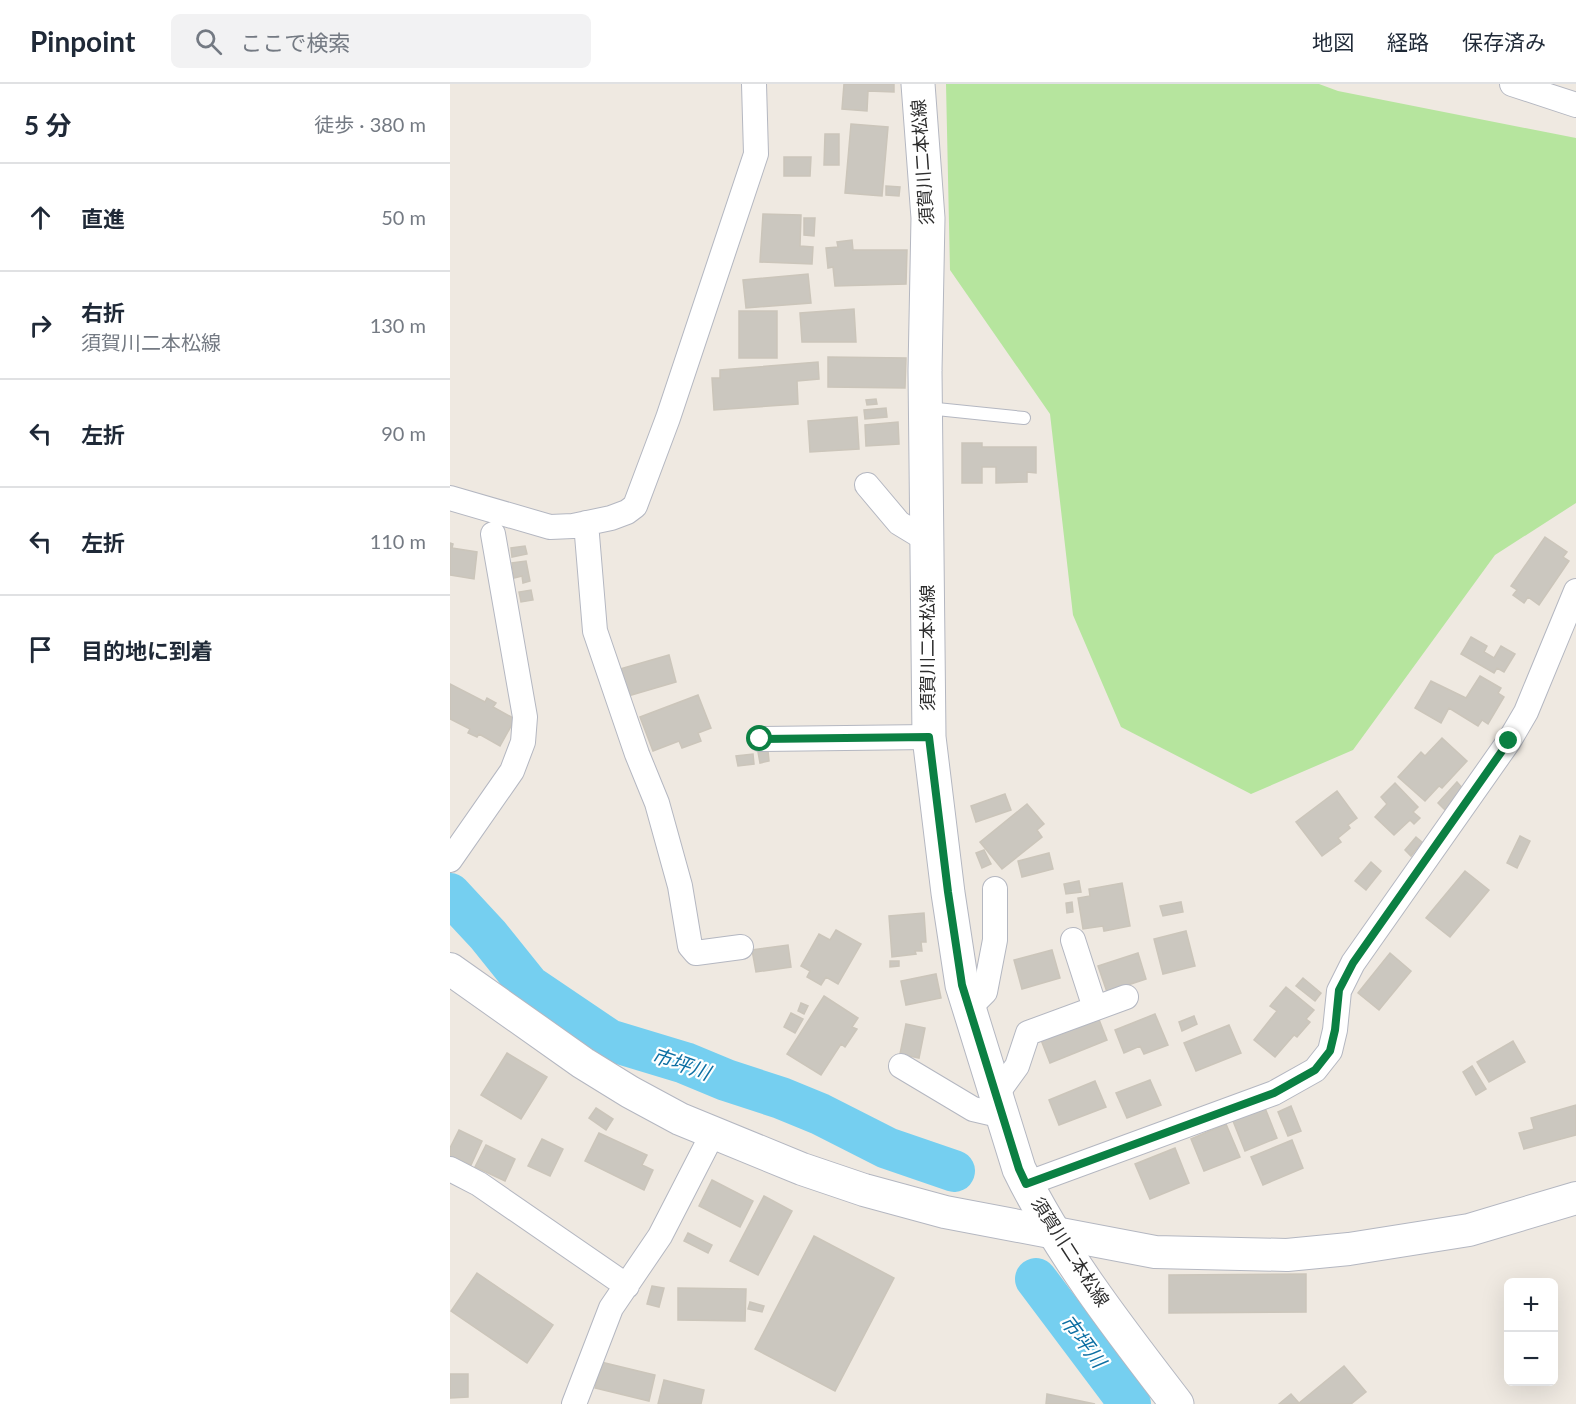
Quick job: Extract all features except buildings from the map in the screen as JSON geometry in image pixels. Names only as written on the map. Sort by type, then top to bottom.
[{"type":"main road","name":"須賀川二本松線","points":[[918,84],[928,218],[925,408],[929,737],[962,985],[1026,1184],[1054,1233],[1113,1319],[1177,1404]]},
{"type":"street","points":[[450,498],[550,527],[586,523],[627,512],[638,499],[668,418],[756,154],[754,84]]},
{"type":"street","points":[[1512,84],[1576,105]]},
{"type":"street","points":[[867,485],[899,523],[927,540]]},
{"type":"street","points":[[586,523],[595,631],[637,754],[657,803],[680,886],[690,946],[696,953],[741,947]]},
{"type":"street","points":[[450,860],[512,771],[524,742],[523,707],[493,534]]},
{"type":"street","points":[[1026,1184],[1274,1093],[1315,1070],[1330,1051],[1335,1030],[1339,990],[1353,963],[1509,741],[1526,712],[1576,591]]},
{"type":"street","points":[[760,739],[929,737]]},
{"type":"street","points":[[969,1008],[985,992],[995,940],[995,889]]},
{"type":"street","points":[[1073,940],[1095,1008]]},
{"type":"street","points":[[450,969],[630,1092],[713,1133],[864,1190],[945,1212],[1155,1252],[1287,1255],[1348,1249],[1468,1230],[1576,1198]]},
{"type":"street","points":[[900,1066],[973,1109],[999,1105],[1017,1066],[1028,1033],[1126,997]]},
{"type":"street","points":[[574,1404],[611,1308],[660,1236],[713,1133]]},
{"type":"street","points":[[450,1169],[479,1184],[627,1286]]},
{"type":"lane","points":[[925,408],[1024,418]]},
{"type":"green space","points":[[946,84],[1319,84],[1338,91],[1576,138],[1576,503],[1495,555],[1353,750],[1251,794],[1121,727],[1073,615],[1050,414],[950,270]]},
{"type":"waterway","name":"市坪川","points":[[450,894],[488,935],[529,986],[609,1040],[685,1063],[726,1080],[781,1098],[820,1114],[887,1148],[954,1171]]},
{"type":"waterway","name":"市坪川","points":[[1036,1279],[1130,1404]]},
{"type":"route","points":[[760,739],[929,737],[962,985],[1019,1169],[1026,1184],[1274,1093],[1315,1070],[1330,1051],[1335,1030],[1339,990],[1353,963],[1509,741]]}]
